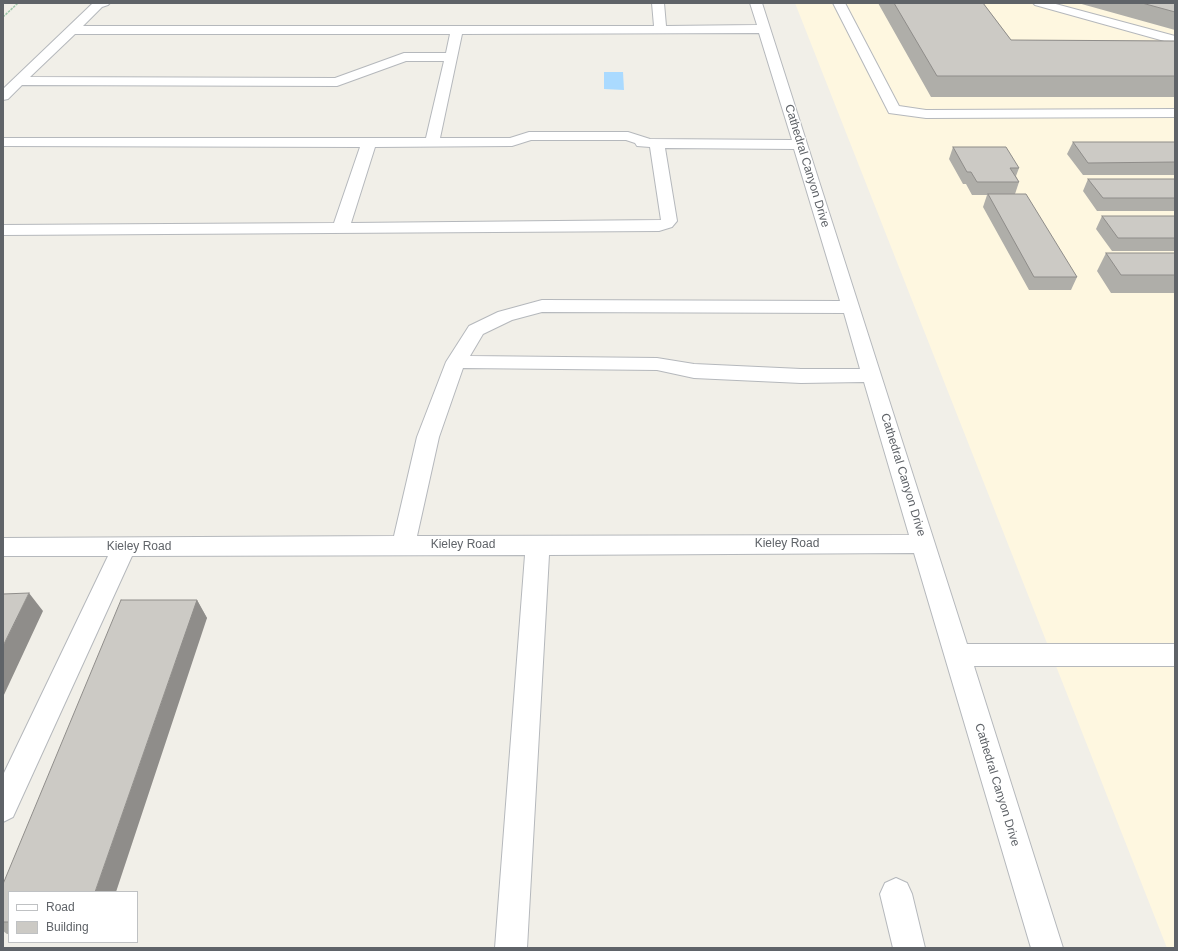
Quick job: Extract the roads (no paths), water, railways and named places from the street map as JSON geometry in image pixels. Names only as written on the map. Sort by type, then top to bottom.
[{"type":"street","points":[[3,96],[98,5],[104,3]]},
{"type":"street","points":[[658,3],[660,30]]},
{"type":"street","name":"Cathedral Canyon Drive","points":[[756,3],[924,544],[1046,948]]},
{"type":"street","points":[[839,3],[894,110],[926,114],[1175,113]]},
{"type":"street","points":[[1039,3],[1175,40]]},
{"type":"street","points":[[72,30],[764,29]]},
{"type":"street","points":[[432,143],[456,30]]},
{"type":"street","points":[[18,81],[337,82],[404,57],[451,57]]},
{"type":"street","points":[[3,142],[369,144],[512,142],[530,147],[630,146],[651,142],[801,145]]},
{"type":"street","points":[[3,230],[659,226],[666,224],[669,221],[651,142]]},
{"type":"street","points":[[340,228],[369,144]]},
{"type":"street","points":[[403,546],[428,437],[456,362],[476,330],[505,316],[542,306],[851,307]]},
{"type":"street","points":[[456,362],[657,364],[694,371],[801,376],[872,375]]},
{"type":"street","name":"Kieley Road","points":[[3,547],[924,544]]},
{"type":"street","points":[[512,948],[538,545]]},
{"type":"street","points":[[3,807],[124,547]]},
{"type":"street","points":[[958,655],[1175,655]]},
{"type":"street","points":[[896,894],[909,948]]},
{"type":"water","points":[[604,72],[623,72],[624,90],[604,89]]}]
